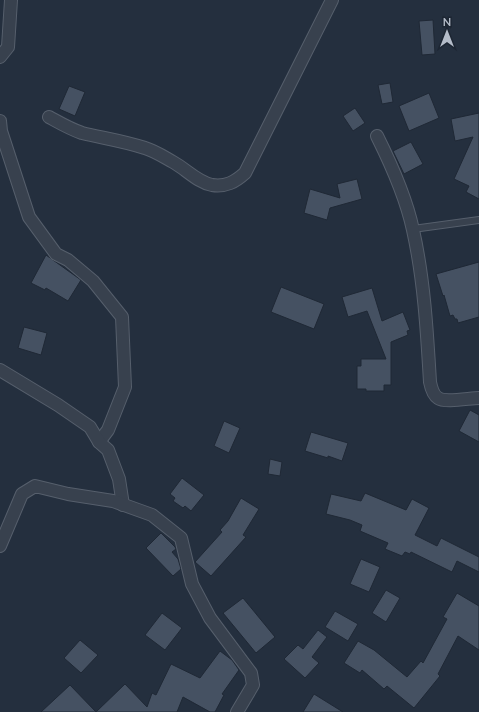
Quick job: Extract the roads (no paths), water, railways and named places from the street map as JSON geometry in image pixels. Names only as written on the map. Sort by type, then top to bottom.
[{"type":"street","points":[[0,58],[8,47],[11,0]]},
{"type":"street","points":[[49,117],[65,126],[82,132],[147,148],[175,163],[194,177],[210,185],[225,185],[235,182],[245,173],[332,0]]},
{"type":"street","points":[[0,128],[29,217],[56,254],[68,260],[93,281],[122,318],[126,387],[108,430],[99,442]]},
{"type":"street","points":[[377,136],[389,160],[400,188],[413,229],[421,275],[430,382],[432,389],[438,398],[444,400],[479,398]]},
{"type":"street","points":[[0,370],[58,405],[90,427],[99,442],[108,450],[119,479],[123,505]]},
{"type":"street","points":[[0,546],[22,494],[35,486],[68,494],[113,501],[152,516],[181,538],[192,584],[210,618],[251,673],[253,686],[237,712]]},
{"type":"lane","points":[[413,229],[479,220]]}]
